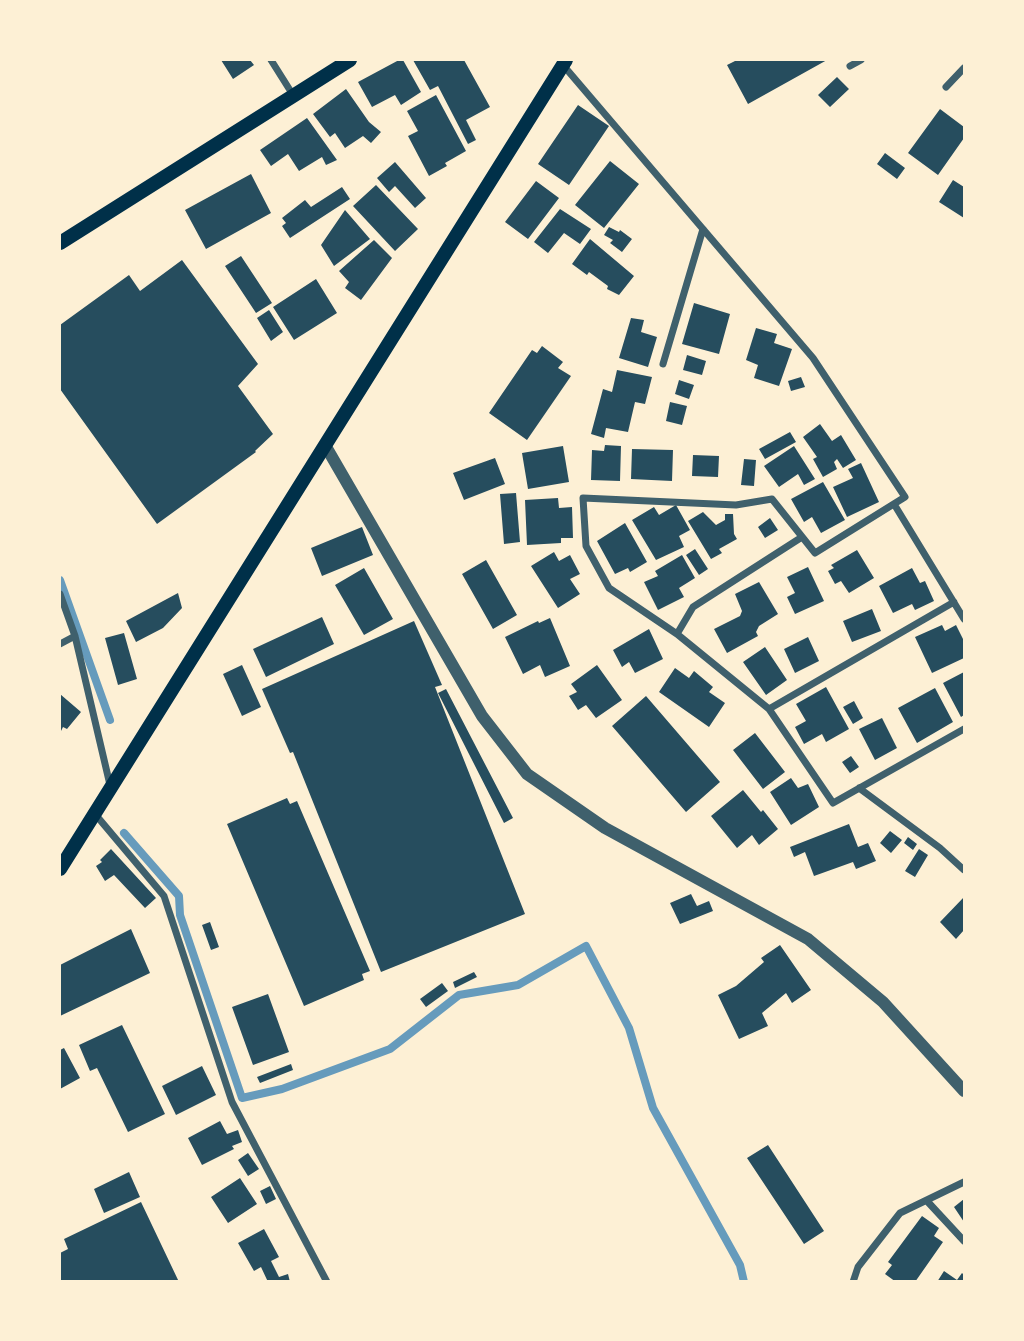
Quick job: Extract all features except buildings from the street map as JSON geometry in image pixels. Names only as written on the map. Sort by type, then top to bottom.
[{"type":"main road","points":[[60,243],[350,60]]},
{"type":"main road","points":[[60,869],[564,62]]},
{"type":"street","points":[[271,60],[293,95]]},
{"type":"street","points":[[850,66],[861,60]]},
{"type":"street","points":[[564,62],[813,358],[905,497],[815,553],[772,499],[736,505],[583,498],[586,546],[609,588],[677,634],[769,709],[833,803],[964,729]]},
{"type":"street","points":[[946,86],[964,68]]},
{"type":"street","points":[[663,364],[704,229]]},
{"type":"street","points":[[326,445],[482,716],[527,774],[605,828],[808,939],[883,1002],[964,1091]]},
{"type":"street","points":[[894,503],[964,620]]},
{"type":"street","points":[[677,634],[693,607],[802,537]]},
{"type":"street","points":[[60,594],[75,636],[111,789]]},
{"type":"street","points":[[769,709],[954,602]]},
{"type":"street","points":[[60,643],[75,636]]},
{"type":"street","points":[[859,788],[940,848],[964,870]]},
{"type":"street","points":[[95,814],[164,896],[232,1101],[327,1282]]},
{"type":"street","points":[[853,1282],[858,1267],[900,1213],[964,1182]]},
{"type":"street","points":[[927,1201],[964,1241]]},
{"type":"waterway","points":[[60,580],[110,720]]},
{"type":"waterway","points":[[124,833],[179,896],[180,915],[242,1098],[282,1089],[390,1049],[459,995],[518,985],[586,946],[629,1028],[653,1108],[740,1265],[744,1282]]}]
